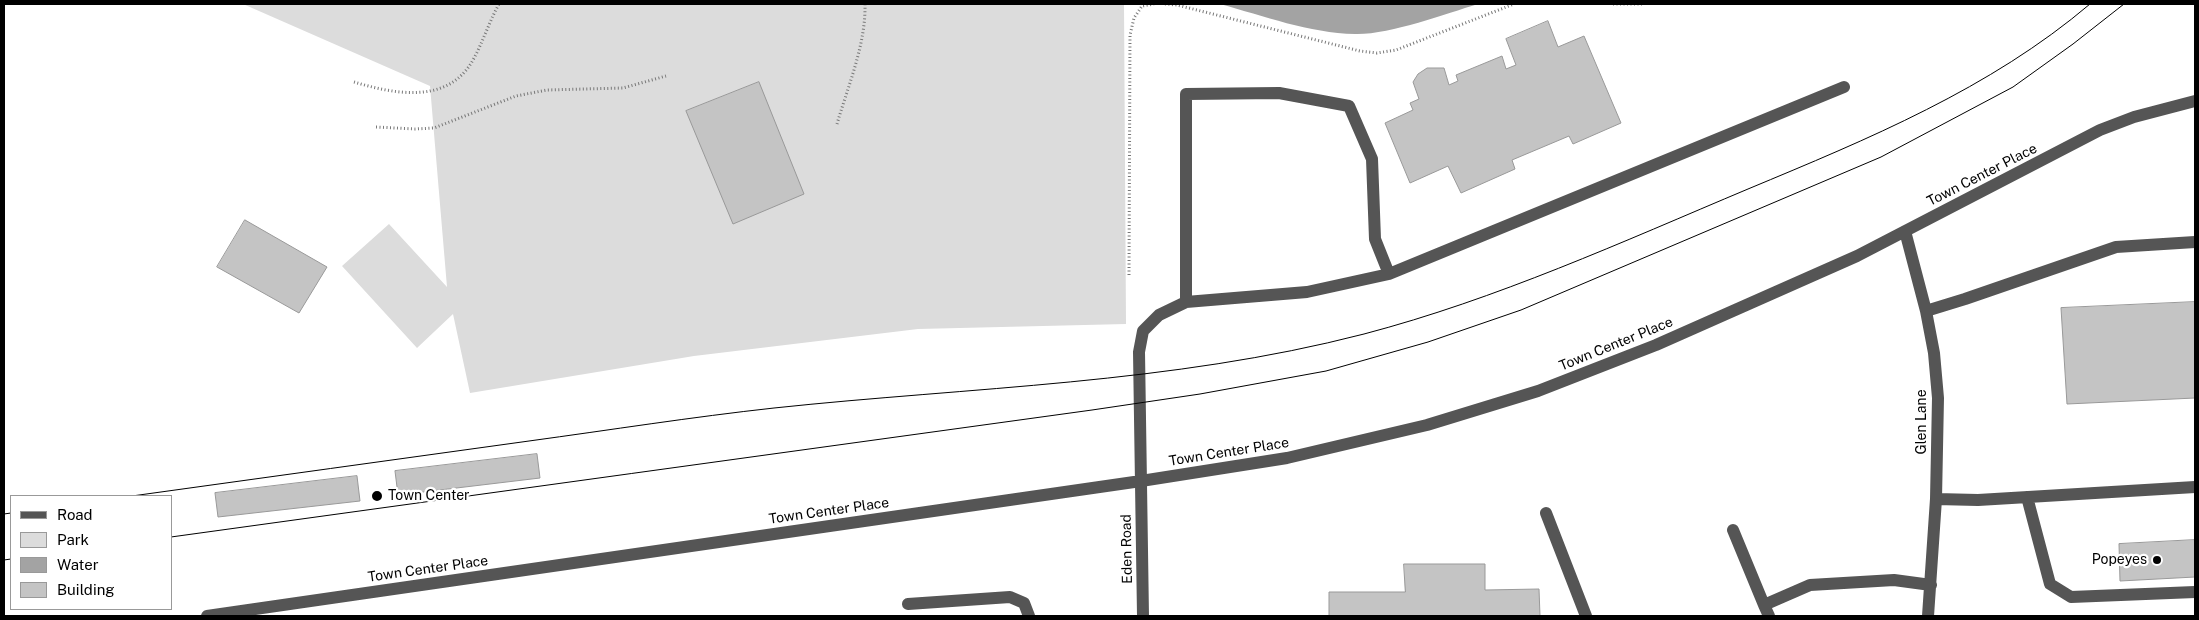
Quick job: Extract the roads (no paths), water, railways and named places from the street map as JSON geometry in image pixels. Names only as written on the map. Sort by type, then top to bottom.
[{"type":"street","name":"Eden Road","points":[[1143,616],[1138,352],[1143,331],[1159,314],[1186,302],[1308,292],[1390,274],[1844,87]]},
{"type":"street","points":[[1186,302],[1186,94],[1279,93],[1349,106],[1372,158],[1375,239],[1390,274]]},
{"type":"street","name":"Town Center Place","points":[[207,616],[1141,481],[1287,458],[1426,425],[1538,391],[1656,345],[1857,256],[2100,130],[2134,117],[2195,101]]},
{"type":"street","name":"Glen Lane","points":[[1905,231],[1926,311],[1934,353],[1938,398],[1936,499],[1932,585],[1928,616]]},
{"type":"street","points":[[1926,311],[2116,247],[2195,242]]},
{"type":"street","points":[[1936,499],[1978,500],[2195,486]]},
{"type":"street","points":[[2026,497],[2050,584],[2071,597],[2195,592]]},
{"type":"street","points":[[1546,513],[1586,616]]},
{"type":"street","points":[[1733,530],[1767,611],[1810,585],[1894,580],[1932,585]]},
{"type":"street","points":[[908,604],[1010,597],[1024,603],[1029,616]]},
{"type":"water","points":[[1220,4],[1478,4],[1400,28],[1355,34],[1321,31],[1270,19]]},
{"type":"tram line","points":[[139,495],[682,419],[774,408],[1144,374],[1218,364],[1291,351],[1364,334],[1414,320],[1511,287],[1606,249],[1883,131],[1969,87],[2011,62],[2052,34],[2090,4]]},
{"type":"tram line","points":[[172,537],[1092,410],[1200,394],[1326,371],[1428,342],[1521,310],[1881,157],[2013,87],[2124,4]]},
{"type":"tram line","points":[[4,514],[10,513]]},
{"type":"tram line","points":[[4,560],[10,559]]},
{"type":"place","name":"Town Center","points":[[377,496]]},
{"type":"place","name":"Popeyes","points":[[2157,560]]}]
